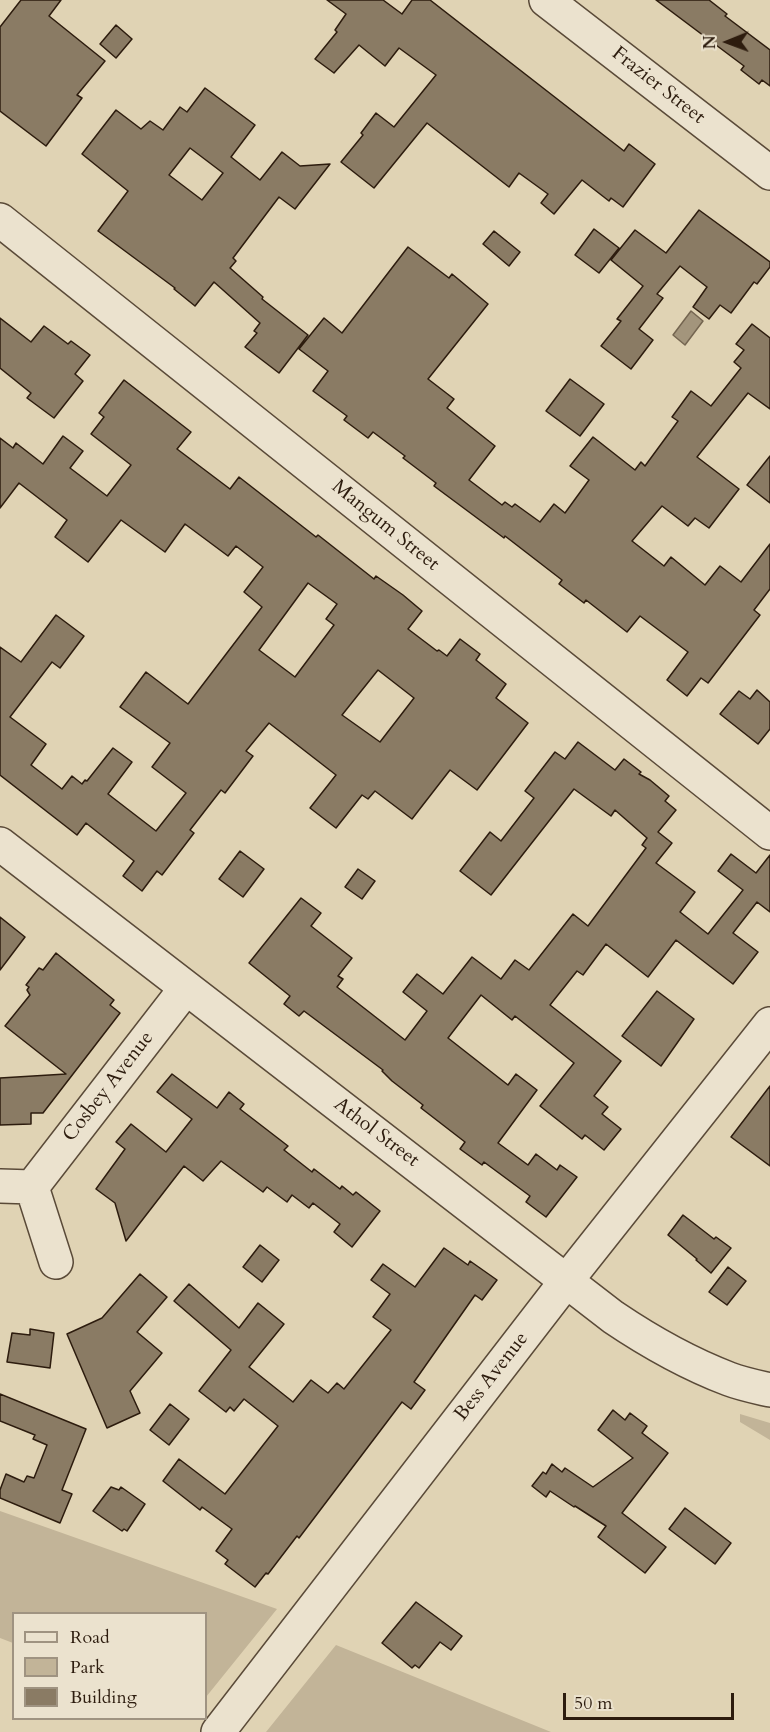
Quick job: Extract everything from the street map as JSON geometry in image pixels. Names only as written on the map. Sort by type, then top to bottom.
[{"type":"street","name":"Frazier Street","points":[[546,0],[770,173]]},
{"type":"street","name":"Mangum Street","points":[[0,220],[770,832]]},
{"type":"street","name":"Athol Street","points":[[0,844],[613,1317],[651,1343],[731,1380],[770,1390]]},
{"type":"street","name":"Cosbey Avenue","points":[[33,1187],[186,988]]},
{"type":"street","name":"Bess Avenue","points":[[218,1732],[567,1280],[770,1024]]},
{"type":"street","points":[[0,1186],[33,1187],[56,1262]]},
{"type":"green space","points":[[740,1414],[770,1423],[770,1440],[740,1422]]},
{"type":"green space","points":[[0,1511],[277,1609],[207,1696],[207,1612],[12,1612],[12,1643],[0,1638]]},
{"type":"green space","points":[[336,1645],[551,1732],[266,1732]]},
{"type":"shaded area","points":[[691,311],[703,321],[685,345],[673,335]]},
{"type":"building","points":[[21,0],[61,0],[49,16],[105,61],[77,95],[82,98],[46,146],[0,111],[0,27]]},
{"type":"building","points":[[327,0],[383,0],[402,14],[412,0],[430,0],[624,151],[629,144],[655,164],[623,207],[611,198],[609,201],[582,180],[554,214],[541,203],[548,194],[519,173],[509,187],[427,123],[374,188],[341,162],[363,135],[361,133],[376,113],[394,127],[436,75],[399,48],[385,66],[359,45],[334,73],[315,59],[337,32],[335,30],[346,14]]},
{"type":"building","points":[[656,0],[709,0],[727,14],[725,16],[770,50],[770,86],[762,80],[759,84],[741,70],[744,66]]},
{"type":"building","points":[[116,25],[132,39],[116,58],[100,44]]},
{"type":"building","points":[[205,88],[255,125],[231,157],[260,180],[282,152],[300,166],[330,164],[295,209],[279,197],[233,258],[236,261],[230,268],[263,297],[262,299],[308,335],[279,373],[245,347],[257,333],[254,331],[260,323],[214,282],[195,306],[175,288],[98,231],[128,191],[82,154],[116,110],[141,129],[150,121],[163,130],[180,107],[187,112]],"holes":[[[190,148],[223,173],[202,200],[169,175]]]},
{"type":"building","points":[[699,210],[770,262],[770,267],[757,284],[754,282],[731,313],[720,305],[709,319],[693,307],[707,287],[680,266],[657,294],[663,298],[639,329],[653,340],[631,369],[601,346],[621,321],[617,319],[643,286],[611,260],[635,230],[666,253]]},
{"type":"building","points":[[594,229],[619,248],[599,273],[575,255]]},
{"type":"building","points":[[494,231],[520,252],[509,266],[483,244]]},
{"type":"building","points":[[408,247],[449,278],[452,274],[488,304],[428,379],[454,399],[447,408],[495,446],[469,480],[502,505],[505,502],[512,507],[515,504],[540,522],[554,504],[565,513],[589,480],[570,466],[593,437],[635,470],[641,462],[645,466],[678,421],[672,417],[691,391],[711,406],[741,368],[734,362],[744,350],[736,344],[752,324],[770,338],[770,409],[748,393],[697,457],[739,489],[709,528],[695,518],[688,526],[662,506],[632,541],[664,566],[671,557],[705,585],[720,566],[741,582],[770,544],[770,589],[754,610],[760,615],[708,683],[701,678],[687,696],[667,680],[688,652],[640,616],[627,632],[586,600],[584,603],[559,584],[562,580],[434,486],[436,483],[403,458],[405,456],[373,432],[368,438],[344,420],[347,416],[313,391],[328,371],[299,349],[324,318],[342,333]]},
{"type":"building","points":[[0,318],[31,342],[44,326],[68,344],[71,341],[90,355],[75,374],[83,381],[54,418],[27,398],[31,393],[0,368]]},
{"type":"building","points":[[570,379],[604,404],[580,436],[546,411]]},
{"type":"building","points":[[124,380],[191,432],[177,449],[230,489],[239,477],[316,537],[318,535],[374,579],[376,576],[422,611],[408,629],[447,656],[460,639],[480,654],[476,660],[506,684],[496,698],[528,723],[477,790],[450,770],[412,819],[375,791],[368,799],[362,795],[336,828],[310,808],[336,775],[269,723],[246,751],[253,756],[225,793],[221,790],[190,830],[194,833],[162,875],[157,871],[142,891],[123,876],[134,861],[86,823],[77,835],[0,775],[0,647],[21,662],[56,615],[84,636],[60,668],[52,662],[10,717],[46,744],[31,765],[62,789],[72,776],[82,784],[85,780],[87,781],[113,748],[132,762],[108,794],[156,831],[186,793],[152,767],[170,743],[120,707],[146,672],[188,704],[262,607],[244,592],[263,567],[236,546],[228,556],[185,524],[165,552],[121,520],[88,562],[55,537],[67,520],[19,483],[0,508],[0,438],[13,448],[16,443],[43,464],[63,436],[83,451],[70,468],[107,496],[131,465],[91,434],[104,417],[99,413]],"holes":[[[308,583],[337,604],[326,619],[334,625],[295,677],[259,650]],[[378,670],[414,698],[380,742],[342,715]]]},
{"type":"building","points":[[770,456],[770,503],[747,485]]},
{"type":"building","points":[[757,690],[770,702],[770,729],[758,744],[720,714],[739,691],[750,699]]},
{"type":"building","points":[[578,742],[615,770],[624,759],[641,772],[639,774],[669,796],[665,801],[676,810],[658,832],[672,843],[656,863],[695,892],[680,912],[708,934],[743,890],[718,871],[731,854],[756,873],[770,855],[770,912],[757,902],[733,933],[758,952],[733,984],[676,940],[648,977],[606,944],[583,975],[577,971],[550,1005],[621,1061],[594,1096],[608,1107],[602,1114],[621,1129],[604,1150],[585,1135],[582,1139],[540,1106],[574,1063],[515,1016],[512,1020],[481,995],[448,1038],[508,1085],[516,1074],[537,1090],[498,1143],[528,1165],[536,1154],[557,1170],[560,1165],[577,1177],[546,1217],[526,1202],[530,1196],[484,1162],[482,1165],[460,1149],[465,1142],[421,1108],[423,1105],[392,1081],[383,1070],[304,1011],[299,1016],[284,1004],[290,996],[249,963],[301,898],[321,913],[311,926],[352,958],[338,976],[343,979],[337,987],[405,1040],[427,1011],[403,992],[417,974],[443,994],[472,957],[501,979],[515,960],[529,970],[573,914],[588,926],[646,848],[642,845],[647,838],[615,810],[611,816],[574,789],[491,895],[460,871],[490,832],[501,841],[534,798],[525,791],[555,752],[565,759]]},
{"type":"building","points":[[240,851],[264,869],[243,897],[219,879]]},
{"type":"building","points":[[358,869],[375,881],[362,899],[345,887]]},
{"type":"building","points":[[0,917],[25,937],[0,970]]},
{"type":"building","points":[[56,953],[114,1000],[110,1005],[120,1013],[43,1113],[31,1113],[31,1124],[0,1125],[0,1078],[66,1074],[5,1026],[30,995],[27,990],[29,987],[26,985],[39,968],[43,970]]},
{"type":"building","points":[[657,991],[694,1019],[661,1066],[622,1036]]},
{"type":"building","points":[[172,1074],[217,1108],[229,1092],[244,1104],[240,1109],[288,1146],[284,1150],[312,1172],[314,1169],[340,1189],[342,1186],[353,1195],[356,1192],[380,1211],[352,1247],[334,1232],[340,1224],[313,1203],[309,1208],[292,1195],[287,1202],[267,1187],[263,1192],[221,1161],[203,1181],[184,1166],[126,1241],[115,1203],[96,1189],[125,1149],[116,1142],[131,1124],[166,1152],[192,1119],[157,1092]]},
{"type":"building","points":[[770,1086],[770,1166],[731,1137]]},
{"type":"building","points":[[683,1215],[714,1239],[716,1237],[731,1248],[711,1273],[668,1235]]},
{"type":"building","points":[[260,1245],[279,1260],[262,1282],[243,1267]]},
{"type":"building","points":[[444,1248],[468,1265],[470,1261],[497,1280],[482,1300],[475,1295],[414,1382],[425,1390],[411,1409],[402,1402],[299,1538],[297,1536],[255,1587],[225,1564],[228,1560],[216,1551],[232,1529],[202,1507],[200,1510],[163,1481],[179,1459],[225,1494],[278,1426],[244,1399],[234,1411],[230,1407],[226,1412],[199,1391],[231,1350],[174,1301],[189,1284],[239,1328],[258,1303],[284,1324],[249,1367],[293,1402],[311,1380],[328,1393],[337,1383],[344,1389],[391,1330],[373,1317],[390,1294],[371,1280],[383,1264],[415,1287]]},
{"type":"building","points":[[728,1267],[746,1281],[727,1305],[709,1292]]},
{"type":"building","points":[[140,1274],[167,1297],[137,1332],[162,1353],[130,1391],[140,1413],[107,1428],[67,1334],[102,1318]]},
{"type":"building","points":[[30,1329],[54,1333],[50,1368],[7,1362],[12,1333],[30,1335]]},
{"type":"building","points":[[0,1394],[86,1429],[62,1490],[72,1494],[60,1523],[0,1498],[0,1490],[6,1474],[24,1482],[27,1476],[34,1478],[47,1445],[33,1439],[35,1435],[0,1421]]},
{"type":"building","points":[[170,1404],[189,1419],[169,1445],[150,1430]]},
{"type":"building","points":[[613,1410],[625,1420],[630,1413],[647,1426],[642,1433],[668,1453],[622,1513],[666,1547],[645,1573],[598,1537],[606,1526],[550,1491],[546,1497],[532,1486],[543,1472],[546,1474],[552,1464],[562,1472],[565,1468],[593,1487],[633,1458],[598,1430]]},
{"type":"building","points":[[111,1487],[119,1490],[121,1487],[145,1504],[127,1531],[124,1529],[122,1531],[93,1511]]},
{"type":"building","points":[[685,1508],[731,1543],[715,1564],[669,1529]]},
{"type":"building","points":[[416,1602],[462,1636],[451,1650],[440,1642],[419,1668],[415,1665],[412,1668],[382,1643]]}]
